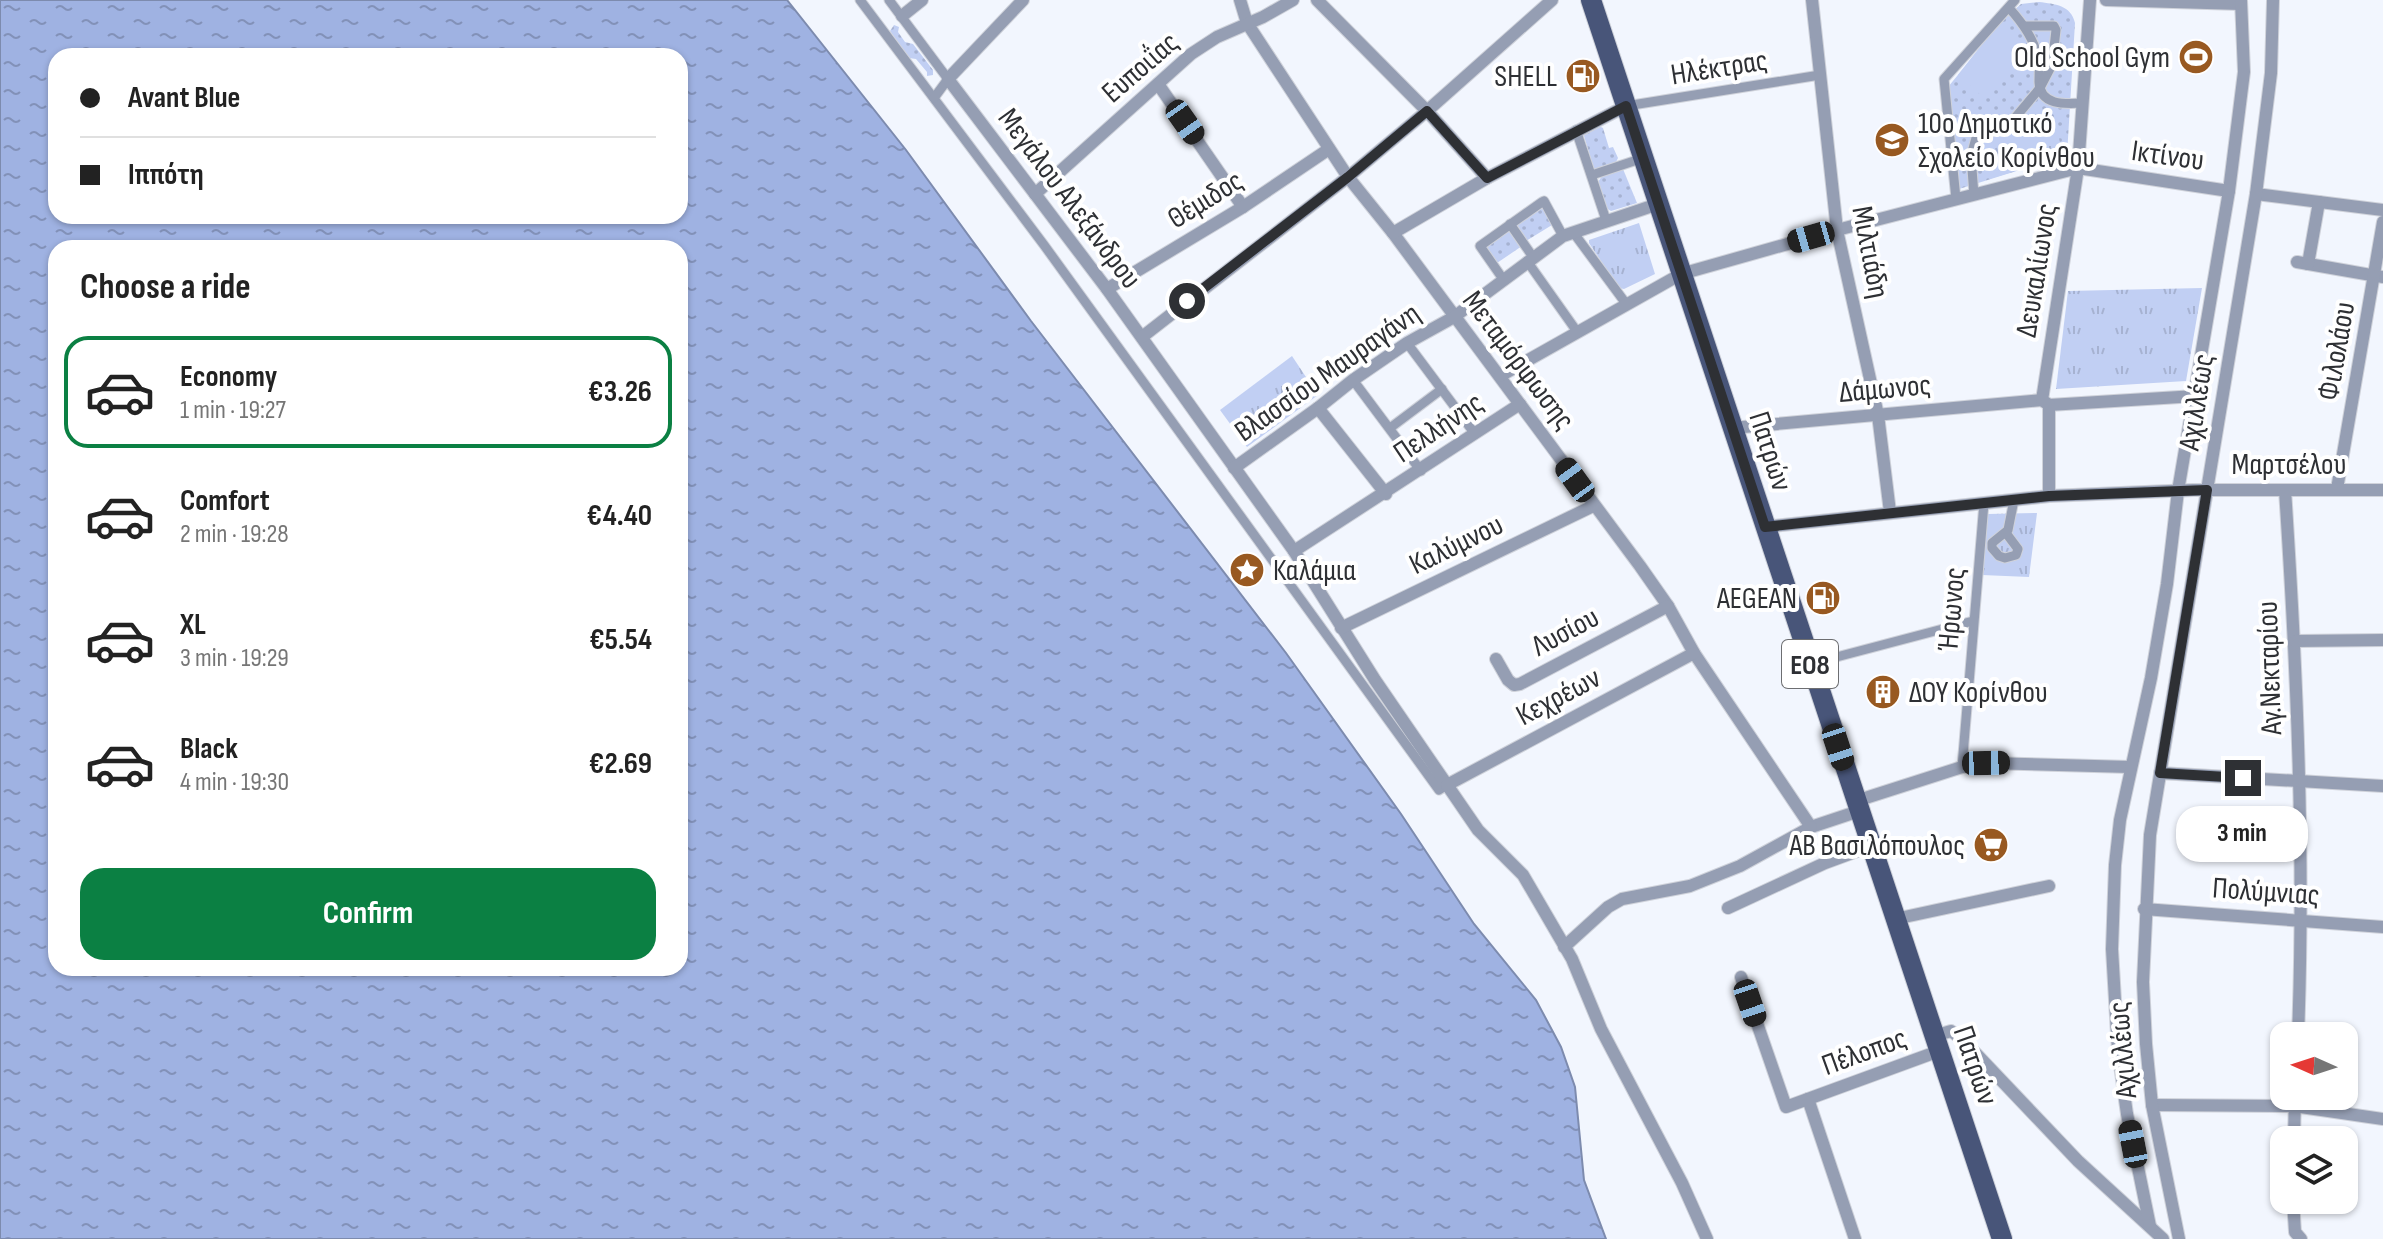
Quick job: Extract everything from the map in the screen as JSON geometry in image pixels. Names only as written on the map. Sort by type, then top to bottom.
[{"type":"main road","name":"Πατρών","points":[[1591,0],[2002,1239]]},
{"type":"street","points":[[860,0],[1439,790],[1447,785]]},
{"type":"street","points":[[889,0],[948,79]]},
{"type":"street","points":[[902,16],[922,0]]},
{"type":"street","points":[[934,98],[948,79],[1023,0]]},
{"type":"street","name":"Μεταμόρφωσης","points":[[1240,0],[1247,23],[1348,177],[1500,376],[1668,606],[1694,653],[1811,827]]},
{"type":"street","name":"Ευποιΐας","points":[[1035,194],[1204,45],[1293,0]]},
{"type":"street","points":[[1317,0],[1427,111],[1487,178]]},
{"type":"street","points":[[1142,337],[1348,177],[1552,0]]},
{"type":"street","name":"Μιλτιάδη","points":[[1812,0],[1837,230],[1878,415],[1890,512]]},
{"type":"street","name":"Δευκαλίωνος","points":[[2049,496],[2046,402],[2078,168],[2090,0]]},
{"type":"street","points":[[2106,0],[2241,2]]},
{"type":"street","name":"Αχιλλέως","points":[[2179,1239],[2152,1105],[2143,982],[2144,909],[2150,835],[2256,194],[2271,73],[2273,0]]},
{"type":"street","name":"Αχιλλέως","points":[[2150,1226],[2127,1114],[2114,991],[2115,865],[2130,767],[2167,584],[2178,491],[2229,191],[2243,82],[2241,2]]},
{"type":"street","points":[[1956,199],[1944,79],[2012,4],[2039,61],[2040,88],[2050,101],[2083,103]]},
{"type":"street","points":[[1974,195],[1971,156],[1976,138],[2009,125],[2040,88],[2052,65],[2054,26],[2024,26]]},
{"type":"street","name":"Ηλέκτρας","points":[[1626,106],[1820,75]]},
{"type":"street","name":"Μεγάλου Αλεξάνδρου","points":[[948,79],[1107,289],[1294,551],[1341,628],[1487,841],[1523,875],[1564,947],[1596,1020],[1682,1183],[1707,1239]]},
{"type":"street","points":[[1158,84],[1243,207]]},
{"type":"street","points":[[1393,233],[1487,178],[1626,106]]},
{"type":"street","points":[[1576,130],[1606,220]]},
{"type":"street","name":"Θέμιδος","points":[[1107,289],[1243,207],[1329,149]]},
{"type":"street","points":[[1592,175],[1643,158]]},
{"type":"street","name":"Ικτίνου","points":[[1500,376],[1681,274],[2078,168],[2229,191]]},
{"type":"street","points":[[2256,194],[2383,210]]},
{"type":"street","points":[[1503,279],[1480,246],[1544,201],[1627,305]]},
{"type":"street","points":[[2319,202],[2303,263],[2379,276]]},
{"type":"street","name":"Βλασσίου Μαυραγάνη","points":[[1234,468],[1353,380],[1407,343],[1454,317],[1568,234],[1658,204]]},
{"type":"street","name":"Φιλολάου","points":[[2337,489],[2379,276],[2383,222]]},
{"type":"street","points":[[1510,224],[1578,333]]},
{"type":"street","points":[[1407,343],[1475,434]]},
{"type":"street","points":[[1353,380],[1421,471]]},
{"type":"street","points":[[1390,428],[1442,389]]},
{"type":"street","name":"Δάμωνος","points":[[1732,428],[2046,402],[2196,396]]},
{"type":"street","name":"Πελλήνης","points":[[1294,551],[1520,404]]},
{"type":"street","name":"Πελλήνης","points":[[1318,408],[1386,494]]},
{"type":"street","name":"Μαρτσέλου","points":[[1765,527],[2049,496],[2207,490],[2383,490]]},
{"type":"street","name":"Αγ.Νεκταρίου","points":[[2285,490],[2295,641],[2303,920],[2299,1022]]},
{"type":"street","points":[[2006,533],[2014,500]]},
{"type":"street","name":"Ήρωνος","points":[[1962,767],[1984,503]]},
{"type":"street","name":"Καλύμνου","points":[[1341,628],[1593,506]]},
{"type":"street","name":"Λυσίου","points":[[1496,659],[1508,680],[1514,685],[1520,684],[1668,606]]},
{"type":"street","points":[[1810,664],[1973,621]]},
{"type":"street","points":[[2295,641],[2383,640]]},
{"type":"street","name":"Κεχρέων","points":[[1447,785],[1694,653]]},
{"type":"street","points":[[1564,947],[1608,907],[1622,899],[1690,886],[1740,866],[1857,806],[1962,767],[2016,763],[2130,767]]},
{"type":"street","points":[[2160,773],[2383,786]]},
{"type":"street","points":[[1728,908],[1825,863],[1871,846]]},
{"type":"street","points":[[1895,919],[2049,886]]},
{"type":"street","name":"Πολύμνιας","points":[[2144,909],[2383,927]]},
{"type":"street","points":[[1741,977],[1786,1107],[1808,1099],[1855,1239]]},
{"type":"street","points":[[1938,1048],[1951,1031],[1963,1040],[2078,1161],[2163,1239]]},
{"type":"street","points":[[1938,1048],[1959,1048],[1963,1040]]},
{"type":"street","name":"Πέλοπος","points":[[1808,1099],[1938,1048]]},
{"type":"street","points":[[2152,1105],[2270,1102]]},
{"type":"street","points":[[2339,1110],[2383,1119]]},
{"type":"street","points":[[2294,1214],[2295,1232],[2301,1239]]},
{"type":"green space","points":[[2039,2],[2066,9],[2075,23],[2067,155],[1959,189],[1948,87],[2004,19],[2021,4]]},
{"type":"green space","points":[[894,25],[899,27],[898,32],[905,42],[913,44],[933,70],[933,75],[927,76],[916,59],[909,58],[890,31]]},
{"type":"green space","points":[[1997,25],[2025,46],[1985,99],[1958,75]]},
{"type":"green space","points":[[2055,119],[2063,157],[1989,179],[1980,141]]},
{"type":"green space","points":[[1599,126],[1603,128],[1609,148],[1613,147],[1618,158],[1615,164],[1598,171],[1594,169],[1584,136],[1585,132]]},
{"type":"green space","points":[[1623,169],[1637,203],[1611,211],[1606,208],[1598,182],[1602,176]]},
{"type":"green space","points":[[1541,206],[1546,209],[1552,225],[1526,241],[1516,227],[1518,222]]},
{"type":"green space","points":[[1639,223],[1655,274],[1624,289],[1619,288],[1589,240]]},
{"type":"green space","points":[[1509,230],[1522,246],[1497,263],[1486,248],[1487,243]]},
{"type":"green space","points":[[2202,288],[2186,381],[2056,389],[2068,291]]},
{"type":"green space","points":[[1292,356],[1318,395],[1247,447],[1220,410]]},
{"type":"green space","points":[[2037,513],[2029,577],[1982,575],[1988,514]]},
{"type":"water","points":[[0,0],[787,0],[906,150],[1031,321],[1286,653],[1401,814],[1474,924],[1536,1000],[1561,1047],[1575,1087],[1584,1180],[1606,1239],[0,1239]]},
{"type":"place","name":"Old School Gym","points":[[2196,57]]},
{"type":"place","name":"SHELL","points":[[1583,76]]},
{"type":"place","name":"10ο Δημοτικό Σχολείο Κορίνθου","points":[[1892,140]]},
{"type":"place","name":"Καλάμια","points":[[1247,570]]},
{"type":"place","name":"AEGEAN","points":[[1823,598]]},
{"type":"place","name":"ΔΟΥ Κορίνθου","points":[[1883,692]]},
{"type":"place","name":"ΑΒ Βασιλόπουλος","points":[[1991,845]]},
{"type":"route","points":[[1187,301],[1348,177],[1427,111],[1487,178],[1626,106],[1765,527],[2049,496],[2207,490],[2160,773],[2243,778]]}]
